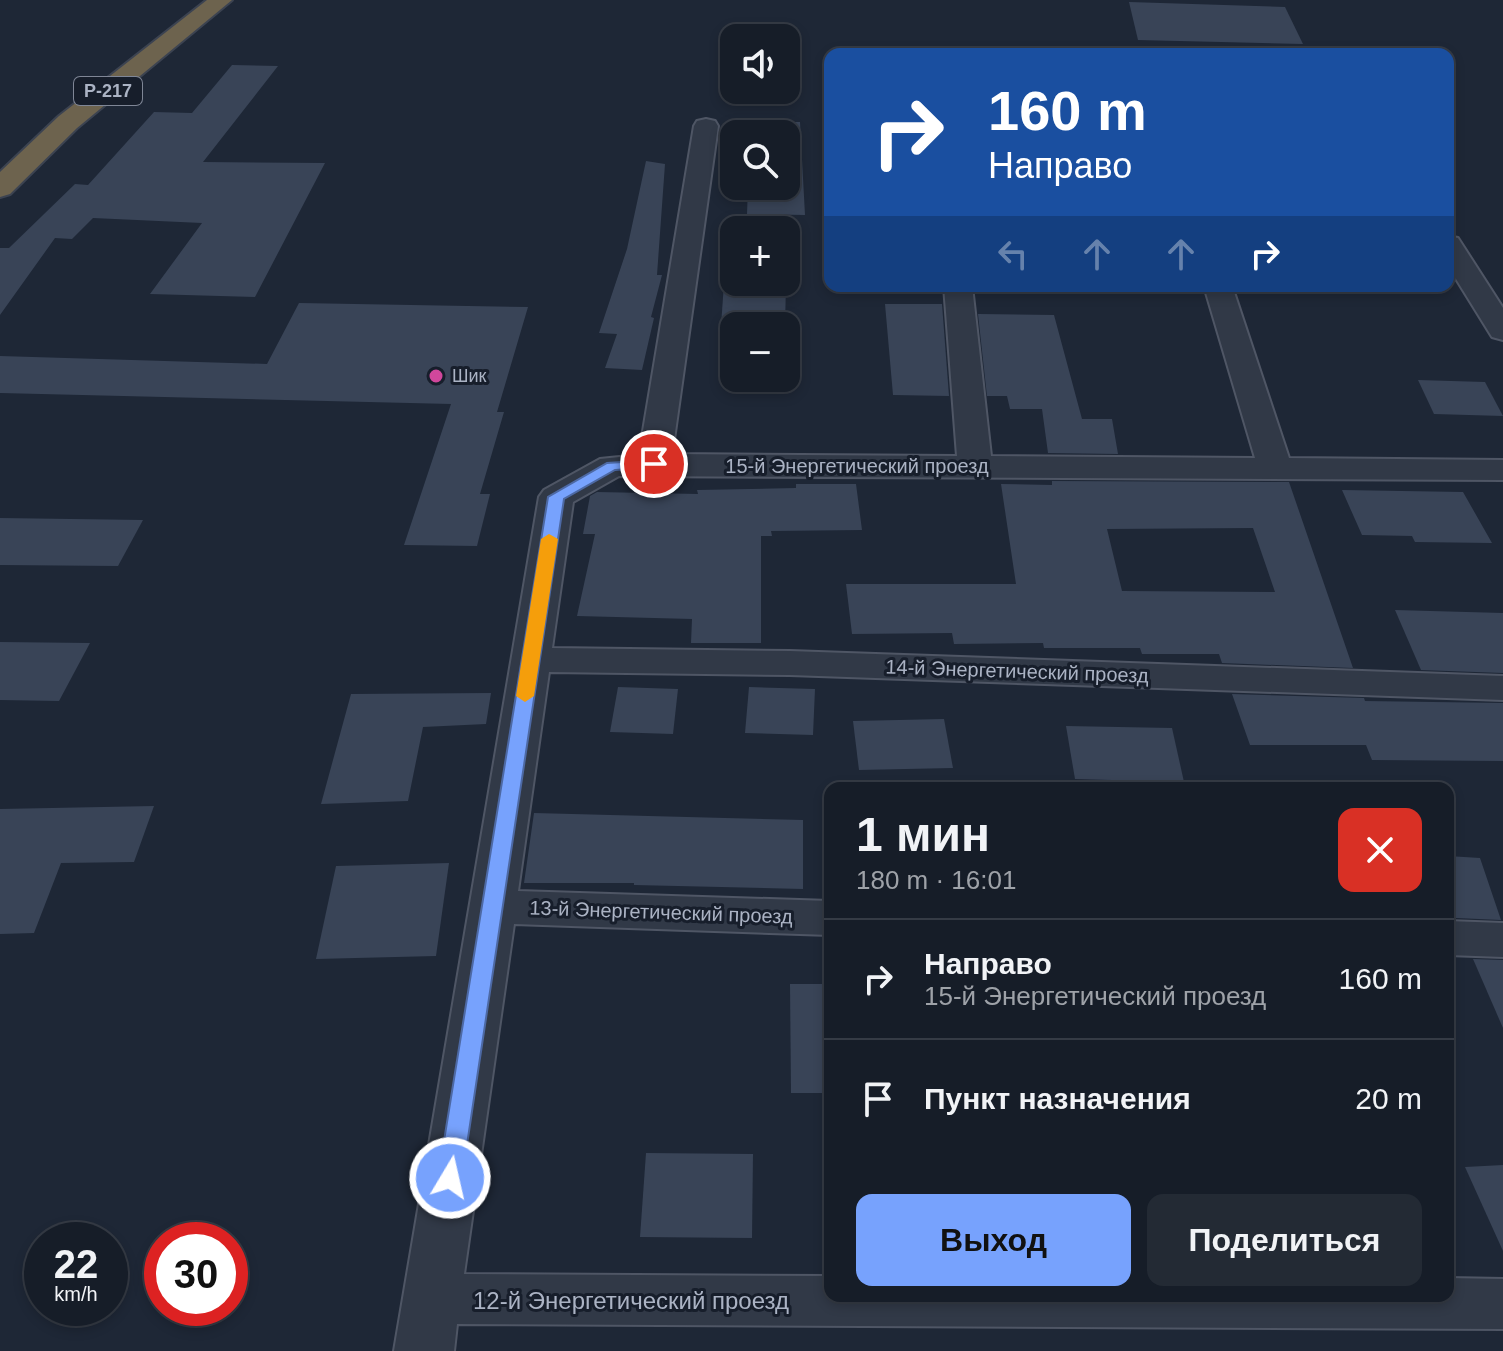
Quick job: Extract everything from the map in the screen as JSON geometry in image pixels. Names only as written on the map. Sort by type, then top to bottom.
[{"type":"highway","name":"Р-217","points":[[0,188],[68,122],[221,0]]},
{"type":"street","points":[[654,464],[706,126]]},
{"type":"street","points":[[1454,253],[1503,331]]},
{"type":"street","points":[[959,292],[975,466]]},
{"type":"street","points":[[1220,292],[1275,469]]},
{"type":"street","name":"15-й Энергетический проезд","points":[[428,1325],[556,497],[612,466],[654,464],[1503,470]]},
{"type":"street","name":"14-й Энергетический проезд","points":[[530,660],[790,663],[1503,688]]},
{"type":"street","name":"13-й Энергетический проезд","points":[[492,907],[824,918]]},
{"type":"street","points":[[1454,938],[1503,940]]},
{"type":"street","name":"12-й Энергетический проезд","points":[[428,1325],[1503,1304]]},
{"type":"building","points":[[1129,2],[1285,7],[1303,44],[1138,40]]},
{"type":"building","points":[[232,65],[278,66],[203,162],[325,163],[255,297],[150,294],[202,223],[93,218],[72,239],[55,238],[0,315],[0,248],[9,248],[75,184],[88,185],[154,112],[192,113]]},
{"type":"building","points":[[800,122],[805,215],[747,214],[748,200],[800,200]]},
{"type":"building","points":[[646,161],[665,164],[657,275],[662,275],[651,317],[654,318],[642,370],[605,368],[617,334],[599,333],[627,249]]},
{"type":"building","points":[[723,296],[786,296],[785,312],[722,312]]},
{"type":"building","points":[[299,303],[528,307],[497,412],[504,412],[480,494],[490,494],[477,546],[404,545],[451,404],[0,393],[0,356],[267,364]]},
{"type":"building","points":[[885,304],[942,304],[949,396],[893,395]]},
{"type":"building","points":[[978,314],[1054,315],[1082,419],[1112,419],[1118,454],[1048,453],[1042,409],[1010,409],[1007,396],[987,396]]},
{"type":"building","points":[[1418,380],[1485,382],[1503,416],[1434,414]]},
{"type":"building","points":[[1052,481],[1289,482],[1353,668],[1222,663],[1219,654],[1142,654],[1140,648],[1044,648],[1043,643],[954,644],[952,633],[852,634],[846,584],[1016,584],[1001,484],[1052,485]],"holes":[[[1253,528],[1275,592],[1122,591],[1107,529]]]},
{"type":"building","points":[[796,484],[856,484],[862,530],[771,531],[772,536],[761,536],[761,643],[691,643],[692,619],[577,616],[595,534],[583,534],[590,496],[597,492],[698,494],[697,490],[796,488]]},
{"type":"building","points":[[1342,490],[1463,492],[1492,543],[1415,542],[1412,536],[1362,535]]},
{"type":"building","points":[[0,518],[143,520],[118,566],[0,565]]},
{"type":"building","points":[[1395,610],[1503,613],[1503,673],[1421,670]]},
{"type":"building","points":[[0,642],[90,643],[59,701],[0,700]]},
{"type":"building","points":[[618,687],[678,689],[673,734],[610,732]]},
{"type":"building","points":[[749,687],[815,689],[813,735],[745,733]]},
{"type":"building","points":[[491,693],[486,724],[423,727],[408,801],[321,804],[351,694]]},
{"type":"building","points":[[1232,694],[1364,698],[1365,701],[1503,703],[1503,761],[1372,760],[1366,745],[1250,745]]},
{"type":"building","points":[[944,719],[953,768],[859,770],[853,721]]},
{"type":"building","points":[[1066,726],[1172,728],[1184,782],[1075,779]]},
{"type":"building","points":[[154,806],[134,862],[61,863],[34,933],[0,934],[0,809]]},
{"type":"building","points":[[534,813],[803,820],[803,889],[524,883]]},
{"type":"building","points":[[1454,856],[1480,858],[1501,920],[1456,918]]},
{"type":"building","points":[[449,863],[436,956],[316,959],[336,866]]},
{"type":"building","points":[[1473,959],[1503,960],[1503,1028]]},
{"type":"building","points":[[790,984],[824,984],[824,1093],[791,1093]]},
{"type":"building","points":[[646,1153],[753,1154],[752,1238],[640,1237]]},
{"type":"building","points":[[1503,1165],[1503,1251],[1465,1167]]},
{"type":"slow traffic","points":[[525,696],[549,539]]},
{"type":"place","name":"Шик","points":[[436,376]]},
{"type":"route","points":[[450,1178],[556,497],[612,466],[654,464]]}]
